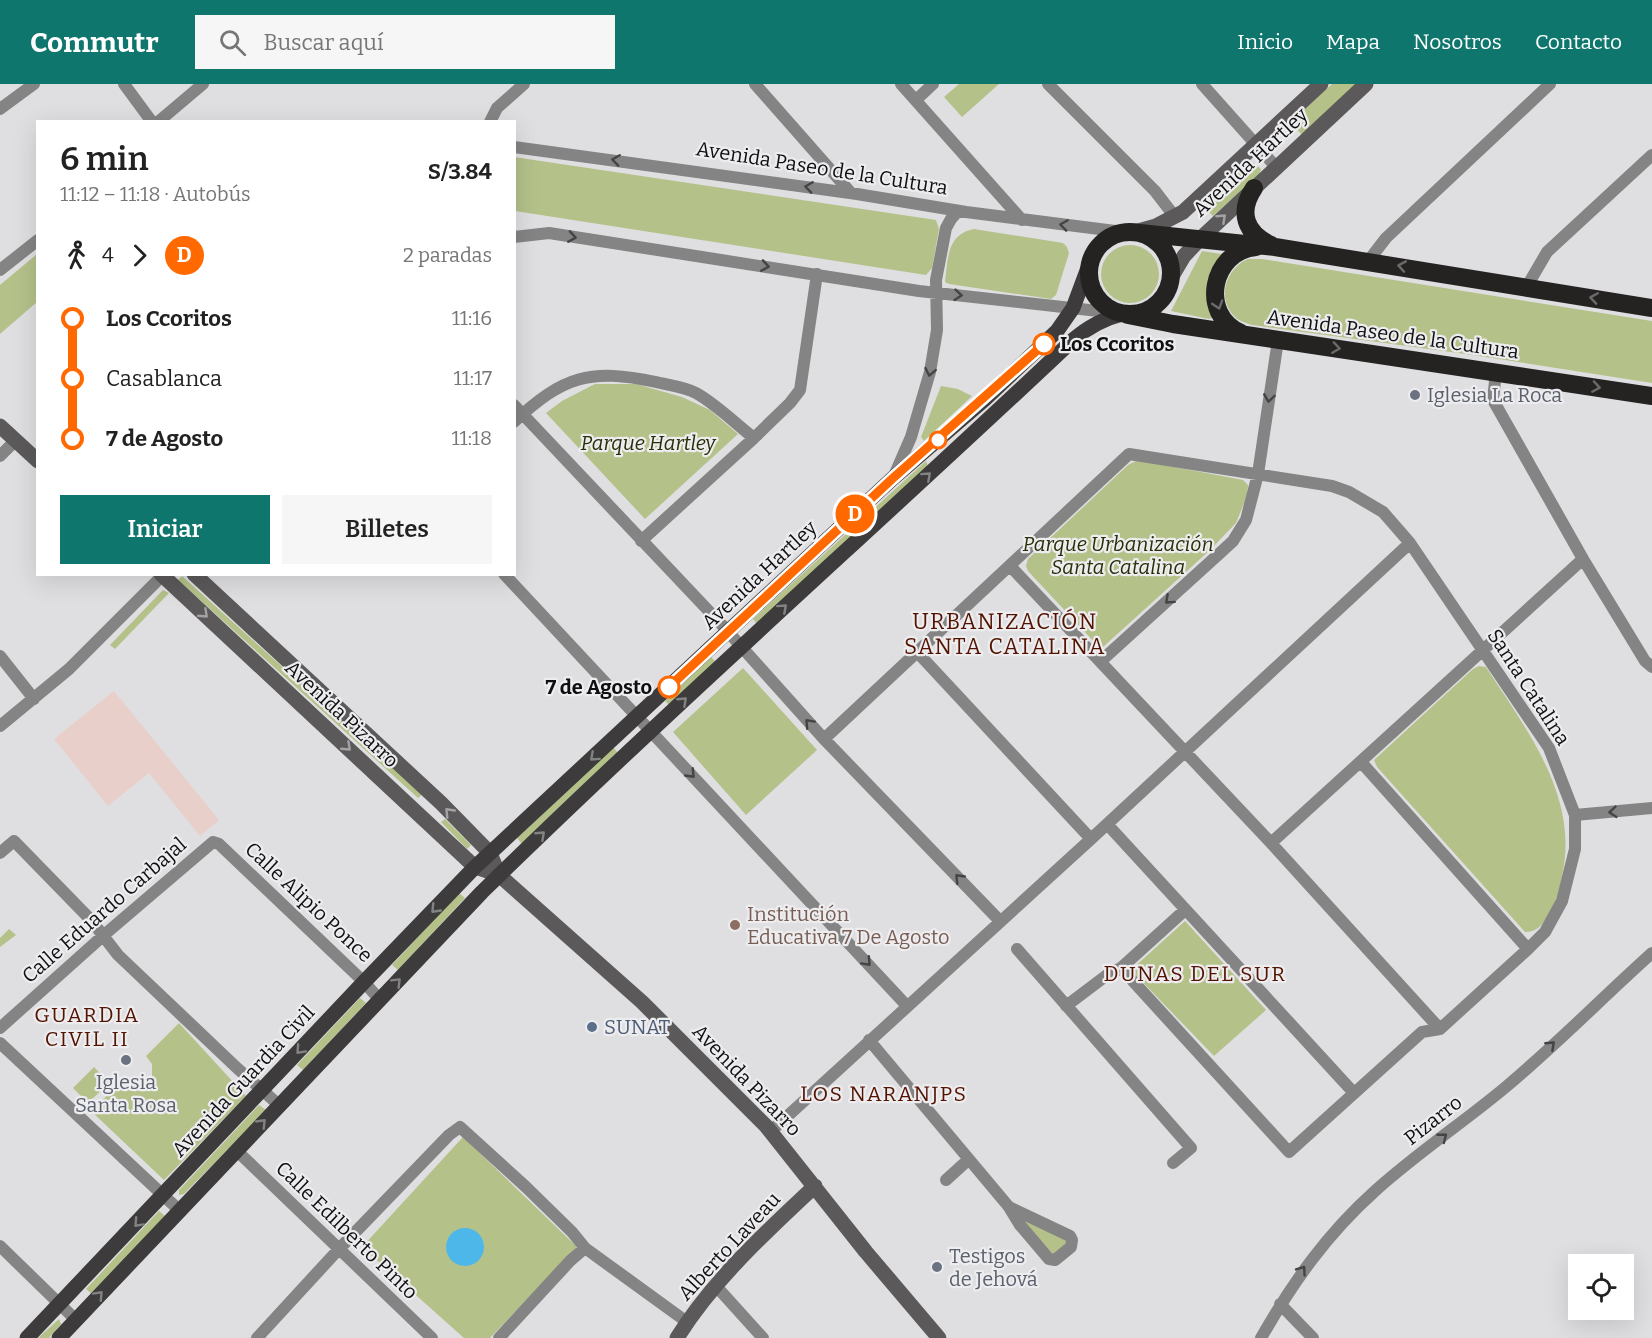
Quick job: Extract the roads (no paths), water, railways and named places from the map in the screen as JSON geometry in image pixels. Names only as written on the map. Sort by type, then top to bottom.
[{"type":"highway","points":[[1254,188],[1248,197],[1245,219],[1252,232],[1262,241],[1275,247]]},
{"type":"highway","name":"Avenida Paseo de la Cultura","points":[[1132,232],[1275,247],[1369,260],[1652,308]]},
{"type":"highway","points":[[1132,232],[1153,239],[1165,251],[1170,264],[1171,278],[1167,291],[1159,303],[1147,311],[1122,314],[1103,305],[1095,296],[1089,282],[1089,265],[1100,244],[1110,237],[1132,232]]},
{"type":"highway","points":[[1249,336],[1236,331],[1222,317],[1215,298],[1215,285],[1222,266],[1237,252],[1250,247],[1275,247]]},
{"type":"highway","name":"Avenida Paseo de la Cultura","points":[[1122,314],[1249,336],[1652,396]]},
{"type":"main road","name":"Avenida Hartley","points":[[1132,232],[1156,226],[1175,217],[1321,84]]},
{"type":"main road","name":"Avenida Hartley","points":[[1171,278],[1184,256],[1200,239],[1366,84]]},
{"type":"main road","name":"Avenida Hartley","points":[[490,853],[892,479],[1044,344],[1057,331],[1073,308],[1089,265]]},
{"type":"main road","name":"Avenida Hartley","points":[[499,875],[1073,340],[1088,327],[1105,318],[1122,314]]},
{"type":"main road","points":[[0,426],[36,459]]},
{"type":"main road","name":"Avenida Pizarro","points":[[163,576],[476,867],[499,875],[642,1002],[770,1132],[866,1252],[939,1338]]},
{"type":"main road","name":"Avenida Pizarro","points":[[196,576],[441,804],[490,853],[499,875]]},
{"type":"main road","name":"Avenida Guardia Civil","points":[[27,1338],[364,982],[490,853]]},
{"type":"main road","points":[[59,1338],[499,875]]},
{"type":"main road","name":"Alberto Laveau","points":[[677,1338],[716,1286],[815,1186]]},
{"type":"street","points":[[1,106],[34,84]]},
{"type":"street","points":[[124,84],[151,120]]},
{"type":"street","points":[[160,120],[203,84]]},
{"type":"street","points":[[491,120],[497,108],[524,84]]},
{"type":"street","points":[[755,84],[851,193]]},
{"type":"street","points":[[902,84],[1022,220]]},
{"type":"street","points":[[916,100],[933,84]]},
{"type":"street","points":[[1048,84],[1155,191],[1175,217]]},
{"type":"street","points":[[1202,84],[1276,167]]},
{"type":"street","points":[[1369,260],[1386,238],[1550,84]]},
{"type":"street","name":"Avenida Paseo de la Cultura","points":[[516,147],[851,193],[1022,220],[1132,232]]},
{"type":"street","points":[[1527,288],[1547,252],[1652,155]]},
{"type":"street","points":[[892,479],[911,437],[922,405],[937,330],[936,280],[946,228],[958,211]]},
{"type":"street","name":"Avenida Paseo de la Cultura","points":[[516,237],[549,233],[937,293],[1122,314]]},
{"type":"street","points":[[0,270],[36,242]]},
{"type":"street","points":[[641,542],[754,438],[800,390],[817,274]]},
{"type":"street","points":[[1101,661],[1233,541],[1246,520],[1258,474],[1278,340]]},
{"type":"street","points":[[1496,371],[1493,400],[1583,559],[1645,661],[1652,667]]},
{"type":"street","points":[[754,438],[695,392],[635,378],[597,375],[570,381],[517,414],[728,632],[824,739],[1000,921]]},
{"type":"street","points":[[0,456],[15,441]]},
{"type":"street","name":"Santa Catalina","points":[[1010,566],[1130,454],[1332,486],[1349,492],[1383,512],[1410,543],[1550,748],[1575,815],[1575,849],[1563,901],[1545,932],[1440,1029],[1422,1032],[1288,1152],[1121,968]]},
{"type":"street","points":[[770,1132],[1410,543]]},
{"type":"street","points":[[1271,843],[1583,559]]},
{"type":"street","points":[[824,739],[1010,566],[1271,843],[1440,1029]]},
{"type":"street","points":[[0,726],[69,669],[161,576]]},
{"type":"street","points":[[506,576],[907,1006]]},
{"type":"street","points":[[918,653],[1091,839]]},
{"type":"street","points":[[0,656],[34,699]]},
{"type":"street","points":[[1361,762],[1528,949]]},
{"type":"street","points":[[1575,815],[1652,808]]},
{"type":"street","points":[[1107,824],[1354,1092]]},
{"type":"street","points":[[0,853],[14,841],[104,935],[118,955],[279,1105]]},
{"type":"street","name":"Calle Alipio Ponce","points":[[207,846],[213,842],[219,844],[380,1000]]},
{"type":"street","name":"Calle Eduardo Carbajal","points":[[0,1028],[207,846]]},
{"type":"street","points":[[1066,1006],[1111,972],[1121,968],[1185,910]]},
{"type":"street","points":[[1017,949],[1191,1148],[1173,1163]]},
{"type":"street","name":"Pizarro","points":[[1261,1338],[1280,1304],[1309,1261],[1356,1208],[1509,1085],[1652,953]]},
{"type":"street","points":[[869,1040],[1009,1207],[1020,1225],[1049,1259],[1055,1260],[1071,1247],[1070,1236],[1009,1207]]},
{"type":"street","points":[[0,1042],[179,1210]]},
{"type":"street","points":[[257,1338],[338,1250],[449,1135],[460,1127],[526,1187],[585,1248],[687,1322]]},
{"type":"street","name":"Calle Edilberto Pinto","points":[[236,1150],[432,1338]]},
{"type":"street","points":[[946,1180],[968,1160]]},
{"type":"street","points":[[0,1246],[76,1320]]},
{"type":"street","points":[[499,1338],[570,1261],[585,1248]]},
{"type":"street","points":[[716,1286],[763,1338]]},
{"type":"street","points":[[1280,1304],[1313,1338]]},
{"type":"water","points":[[465,1228],[478,1234],[484,1247],[478,1260],[465,1266],[452,1260],[446,1247],[452,1234]]},
{"type":"place","name":"Los Ccoritos","points":[[1044,344]]},
{"type":"place","name":"Iglesia La Roca","points":[[1415,395]]},
{"type":"place","name":"7 de Agosto","points":[[669,687]]},
{"type":"place","name":"Institución Educativa 7 De Agosto","points":[[735,925]]},
{"type":"place","name":"SUNAT","points":[[592,1027]]},
{"type":"place","name":"Iglesia Santa Rosa","points":[[126,1060]]},
{"type":"place","name":"Testigos de Jehová","points":[[937,1267]]},
{"type":"district","name":"URBANIZACIÓN SANTA CATALINA","points":[[1005,634]]},
{"type":"district","name":"DUNAS DEL SUR","points":[[1195,974]]},
{"type":"district","name":"GUARDIA CIVIL II","points":[[87,1027]]},
{"type":"district","name":"LOS NARANJPS","points":[[884,1094]]},
{"type":"park label","name":"Parque Hartley","points":[[648,443]]},
{"type":"park label","name":"Parque Urbanización Santa Catalina","points":[[1118,556]]}]
